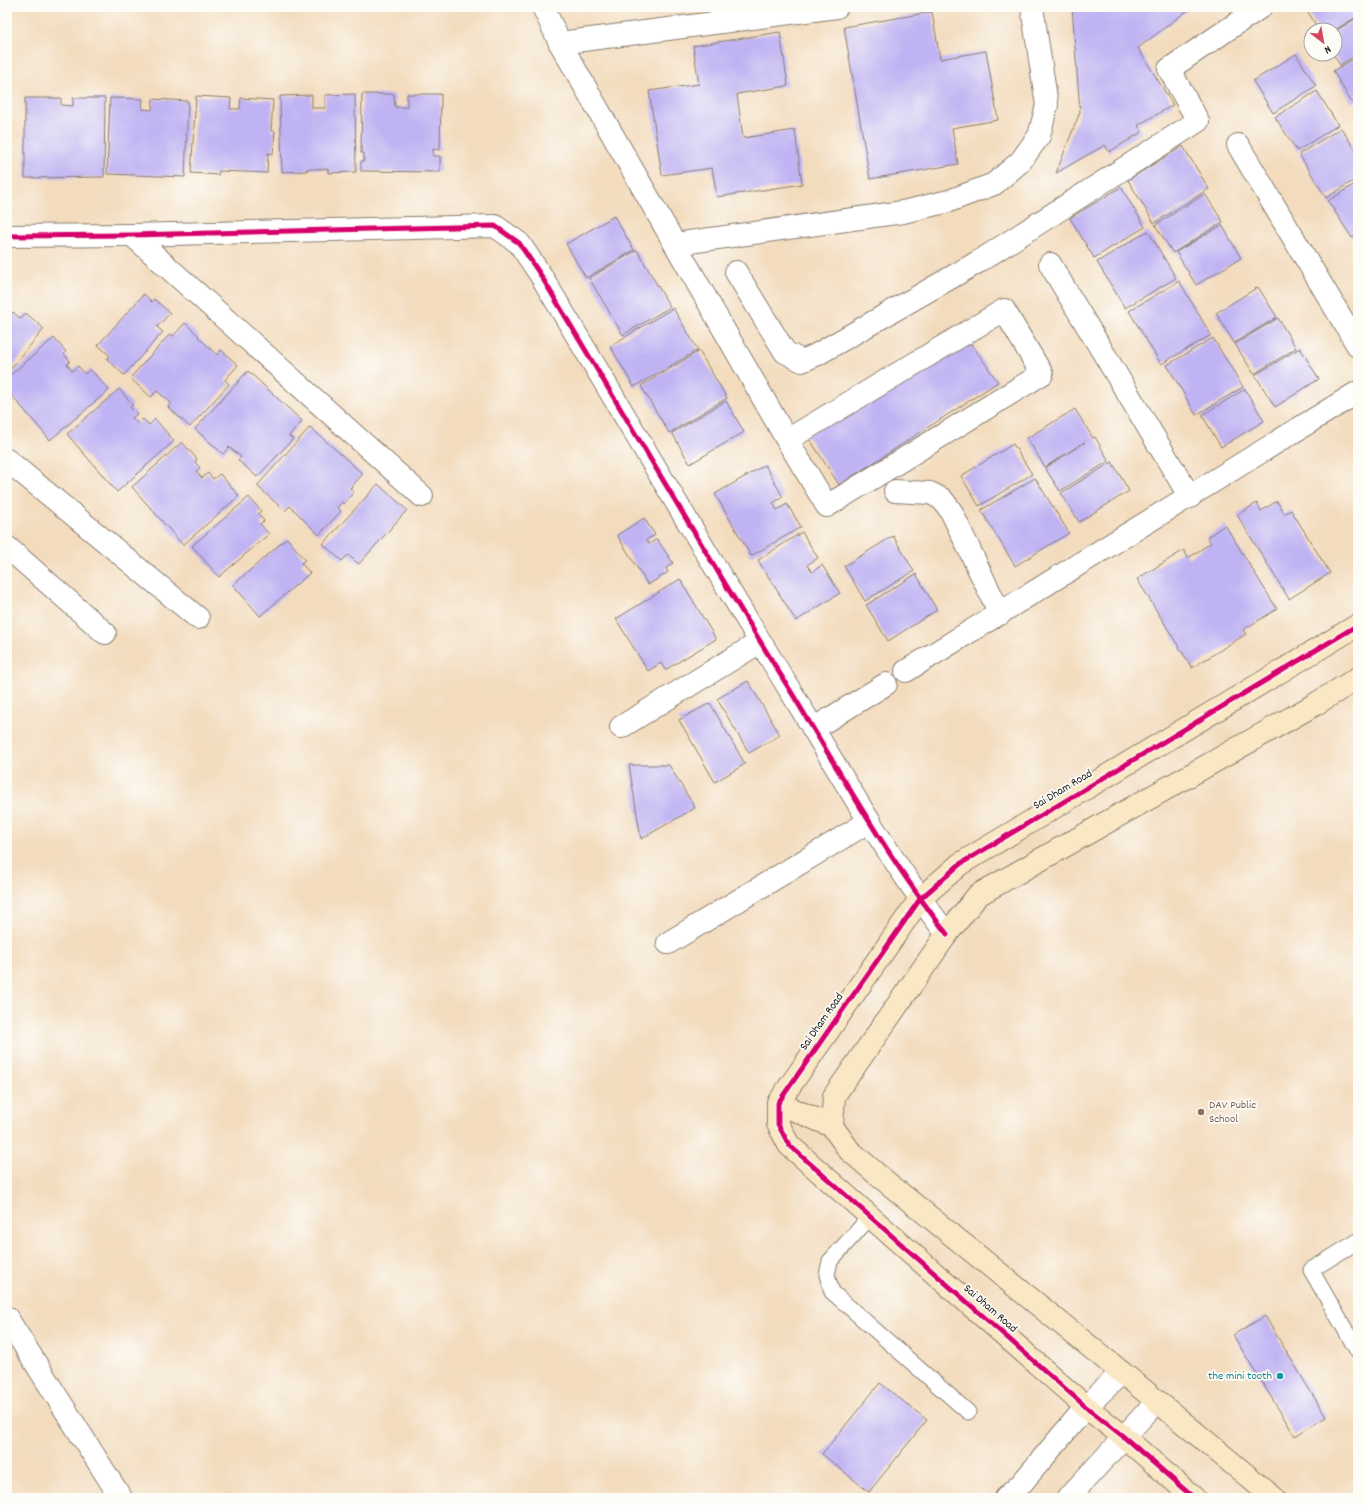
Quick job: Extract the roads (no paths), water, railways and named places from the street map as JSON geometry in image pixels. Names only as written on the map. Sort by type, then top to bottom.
[{"type":"street","points":[[543,7],[560,43],[787,440],[827,506],[1042,374],[1004,310],[787,440]]},
{"type":"street","points":[[560,43],[837,7]]},
{"type":"street","points":[[675,244],[903,212],[949,201],[994,184],[1020,162],[1039,136],[1047,104],[1032,7]]},
{"type":"street","points":[[736,272],[785,352],[802,360],[816,355],[978,262],[1198,121],[1169,68],[1261,7]]},
{"type":"street","points":[[1238,146],[1358,346]]},
{"type":"street","points":[[7,236],[132,235],[495,226],[518,243],[540,274],[760,642],[870,821],[920,899],[947,934]]},
{"type":"street","points":[[132,235],[422,496]]},
{"type":"street","points":[[1050,264],[1190,496]]},
{"type":"street","points":[[906,671],[1358,392]]},
{"type":"street","points":[[7,460],[198,618]]},
{"type":"street","points":[[895,491],[930,493],[942,499],[951,511],[1000,614]]},
{"type":"street","points":[[7,546],[105,633]]},
{"type":"street","name":"Sai Dham Road","points":[[1194,1498],[1124,1436],[1086,1407],[789,1145],[778,1124],[778,1103],[920,899],[960,864],[1358,625]]},
{"type":"street","points":[[621,727],[760,642]]},
{"type":"street","points":[[832,1126],[834,1096],[947,934],[978,895],[1314,705],[1358,678]]},
{"type":"street","points":[[813,729],[886,684]]},
{"type":"street","points":[[668,943],[870,821]]},
{"type":"street","points":[[778,1103],[832,1126],[849,1150],[879,1176],[1157,1401],[1274,1498]]},
{"type":"street","points":[[7,1318],[121,1498]]},
{"type":"street","points":[[1006,1498],[1021,1484],[1086,1407],[1121,1373]]},
{"type":"street","points":[[1068,1498],[1157,1401]]},
{"type":"lane","points":[[870,1217],[830,1261],[826,1275],[832,1292],[968,1412]]},
{"type":"lane","points":[[1358,1241],[1311,1270],[1358,1352]]},
{"type":"place","name":"DAV Public School","points":[[1201,1112]]},
{"type":"place","name":"the mini tooth","points":[[1280,1376]]}]
